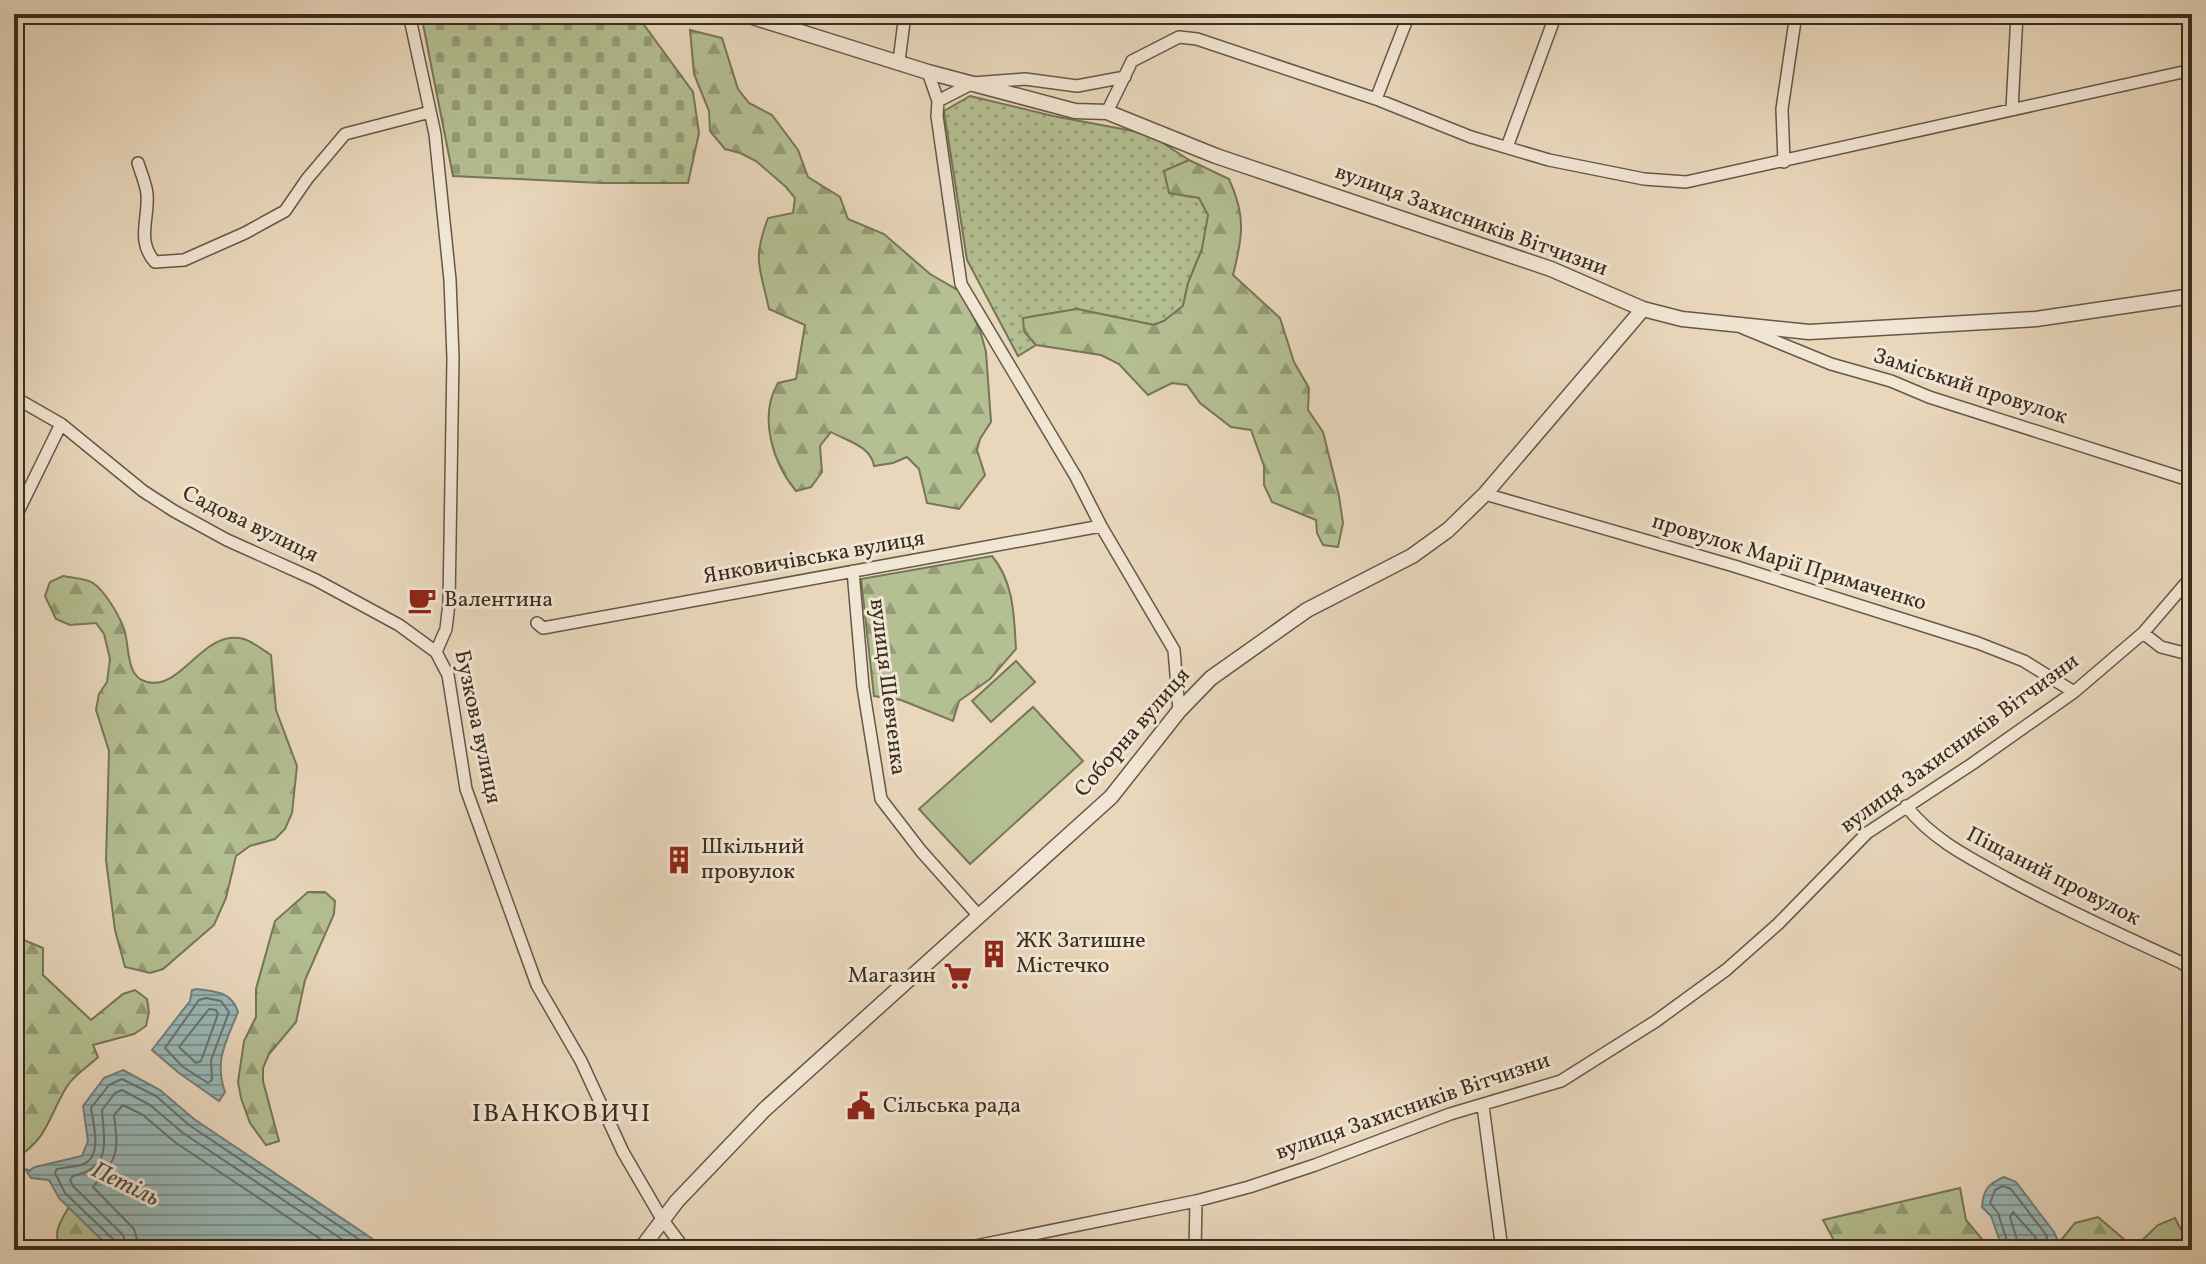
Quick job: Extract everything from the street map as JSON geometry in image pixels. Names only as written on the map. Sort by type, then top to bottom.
[{"type":"street","name":"Бузкова вулиця","points":[[409,14],[430,112],[450,280],[453,358],[449,603],[446,629],[436,652],[448,675],[466,789],[537,985],[581,1061],[623,1152],[662,1219]]},
{"type":"street","name":"вулиця Захисників Вітчизни","points":[[743,14],[928,72],[1075,111],[1107,112],[1216,156],[1551,269],[1643,309],[1682,319],[1809,332],[2036,319],[2192,296]]},
{"type":"street","points":[[899,61],[905,14]]},
{"type":"street","points":[[1376,99],[1409,14]]},
{"type":"street","points":[[1507,147],[1556,14]]},
{"type":"street","points":[[1784,162],[1782,109],[1796,14]]},
{"type":"street","points":[[2012,109],[2017,14]]},
{"type":"street","points":[[1107,112],[1132,61],[1179,37],[1197,39],[1376,99],[1471,137],[1549,160],[1644,179],[1686,182],[2192,70]]},
{"type":"street","points":[[928,72],[938,101],[937,116],[961,284],[1174,650],[1179,711]]},
{"type":"street","points":[[938,101],[973,83],[1025,79],[1077,86],[1125,77]]},
{"type":"street","points":[[138,163],[147,194],[143,236],[147,253],[155,262],[184,260],[285,211],[345,134],[430,112]]},
{"type":"street","name":"Соборна вулиця","points":[[640,1250],[662,1219],[764,1110],[1111,797],[1179,711],[1211,678],[1307,610],[1412,556],[1448,530],[1485,494],[1643,309]]},
{"type":"street","name":"Заміський провулок","points":[[1738,326],[1831,364],[2192,481]]},
{"type":"street","name":"Садова вулиця","points":[[14,397],[61,424],[143,491],[174,511],[227,540],[316,580],[399,625],[436,652]]},
{"type":"street","points":[[14,520],[61,424]]},
{"type":"street","name":"провулок Марії Примаченко","points":[[1485,494],[1734,566],[1978,643],[2024,661],[2074,692]]},
{"type":"street","name":"Янковичівська вулиця","points":[[537,623],[543,628],[1101,526]]},
{"type":"street","name":"вулиця Шевченка","points":[[853,571],[863,687],[881,799],[921,851],[979,916]]},
{"type":"street","name":"вулиця Захисників Вітчизни","points":[[956,1250],[1196,1201],[1315,1165],[1450,1114],[1561,1081],[1656,1021],[1726,970],[1778,924],[1867,833],[2074,692],[2143,633],[2192,576]]},
{"type":"street","points":[[2143,633],[2161,647],[2192,655]]},
{"type":"street","name":"Піщаний провулок","points":[[1906,806],[1922,826],[1947,846],[2073,914],[2192,970]]},
{"type":"street","points":[[2189,1032],[2192,1018]]},
{"type":"street","points":[[1483,1106],[1502,1250]]},
{"type":"street","points":[[1195,1250],[1196,1201]]},
{"type":"street","points":[[662,1219],[685,1250]]},
{"type":"green space","points":[[421,14],[636,14],[693,92],[699,133],[688,183],[601,183],[453,176]]},
{"type":"green space","points":[[690,30],[722,38],[738,89],[749,103],[772,115],[798,150],[808,177],[840,197],[848,219],[884,234],[930,274],[961,292],[980,330],[986,352],[991,422],[977,450],[985,475],[959,509],[927,503],[919,469],[907,457],[874,466],[863,449],[831,432],[820,446],[822,472],[811,487],[796,491],[788,480],[771,439],[769,410],[778,383],[796,379],[805,325],[769,309],[759,255],[768,218],[793,213],[795,198],[756,161],[725,149],[710,131],[709,111],[694,74]]},
{"type":"green space","points":[[970,96],[1149,134],[1189,160],[1164,171],[1199,198],[1209,215],[1202,249],[1188,283],[1183,306],[1154,325],[1077,309],[1024,318],[1024,331],[1036,345],[1018,356],[967,260],[944,111]]},
{"type":"green space","points":[[1189,160],[1229,179],[1238,204],[1241,226],[1233,275],[1280,318],[1294,362],[1309,388],[1308,410],[1323,432],[1339,496],[1343,523],[1338,547],[1323,545],[1317,533],[1316,520],[1272,502],[1264,485],[1264,466],[1251,430],[1231,427],[1200,403],[1187,385],[1172,383],[1148,395],[1119,364],[1101,355],[1036,345],[1024,331],[1023,318],[1077,309],[1154,325],[1183,306],[1188,283],[1202,249],[1208,215],[1199,198],[1169,193],[1164,171]]},
{"type":"green space","points":[[992,556],[1009,588],[1016,649],[990,679],[959,701],[953,721],[901,700],[874,696],[861,579]]},
{"type":"green space","points":[[63,576],[90,581],[102,592],[124,629],[135,674],[147,682],[171,678],[216,642],[229,638],[247,640],[271,655],[276,710],[297,766],[292,813],[285,829],[275,839],[250,846],[236,856],[226,898],[214,925],[163,969],[150,973],[125,967],[115,930],[106,860],[109,751],[96,710],[99,694],[107,682],[110,659],[104,634],[96,623],[70,625],[56,619],[45,596],[50,582]]},
{"type":"green space","points":[[1016,661],[1035,682],[991,722],[972,701]]},
{"type":"green space","points":[[1033,707],[1083,761],[970,864],[919,809]]},
{"type":"green space","points":[[308,892],[325,892],[335,901],[334,914],[305,980],[296,1022],[269,1054],[263,1068],[263,1081],[279,1141],[266,1145],[250,1123],[241,1098],[238,1082],[244,1041],[256,1017],[256,989],[275,921]]},
{"type":"green space","points":[[14,936],[43,948],[43,975],[91,1020],[123,994],[135,990],[147,999],[149,1012],[146,1026],[134,1034],[93,1045],[98,1057],[69,1084],[34,1145],[14,1159]]},
{"type":"green space","points":[[1960,1188],[1966,1220],[1991,1250],[1839,1250],[1823,1220]]},
{"type":"green space","points":[[69,1207],[112,1250],[61,1250],[57,1233]]},
{"type":"green space","points":[[2098,1217],[2134,1248],[2158,1225],[2175,1218],[2184,1235],[2184,1250],[2053,1250],[2075,1223]]},
{"type":"water","points":[[192,990],[227,996],[238,1012],[223,1051],[221,1070],[225,1092],[219,1101],[152,1050],[190,1001]]},
{"type":"water","points":[[123,1070],[160,1090],[194,1119],[389,1250],[112,1250],[59,1198],[49,1180],[31,1178],[27,1172],[35,1167],[82,1156],[88,1141],[83,1106],[104,1078]]},
{"type":"water","points":[[2004,1177],[2016,1182],[2059,1243],[2048,1250],[2003,1250],[1991,1216],[1982,1207],[1987,1188]]},
{"type":"waterway","name":"Петіль","points":[[14,1167],[30,1171]]},
{"type":"place","name":"Валентина","points":[[422,600]]},
{"type":"place","name":"Шкільний провулок","points":[[679,860]]},
{"type":"place","name":"ЖК Затишне Містечко","points":[[994,954]]},
{"type":"place","name":"Магазин","points":[[958,976]]},
{"type":"place","name":"Cільська рада","points":[[861,1106]]},
{"type":"district","name":"ІВАНКОВИЧІ","points":[[562,1114]]}]
